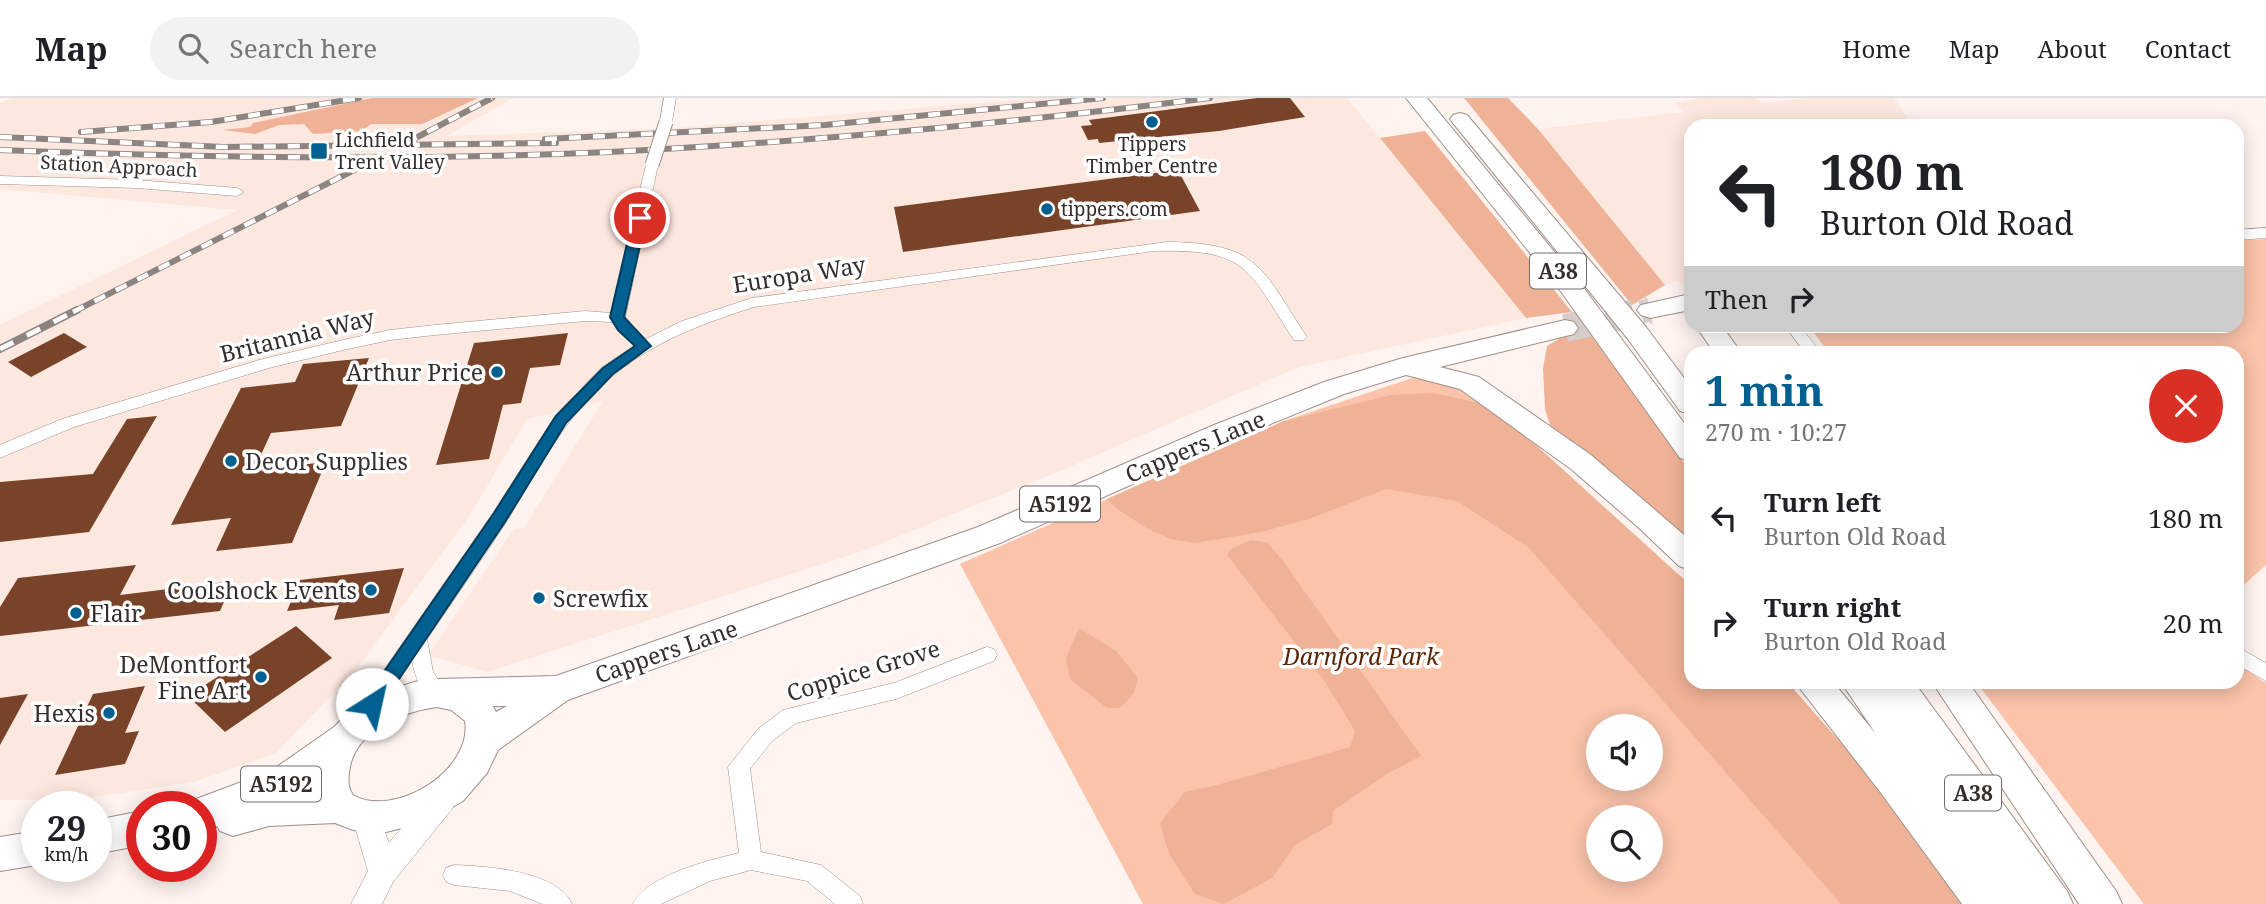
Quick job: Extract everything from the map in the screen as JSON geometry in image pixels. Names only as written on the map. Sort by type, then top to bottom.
[{"type":"highway","name":"A38","points":[[1416,98],[1578,298],[1684,443]]},
{"type":"highway","name":"A38","points":[[1442,98],[1628,323],[1684,397]]},
{"type":"highway","points":[[1650,310],[1684,303]]},
{"type":"highway","name":"Cappers Lane","points":[[484,740],[556,690],[977,539],[1224,432],[1334,388],[1468,351],[1565,328]]},
{"type":"highway","points":[[1468,351],[1464,364],[1469,383]]},
{"type":"highway","points":[[1403,368],[1426,370],[1469,383],[1581,463],[1649,519],[1684,552]]},
{"type":"highway","points":[[1817,689],[1894,782],[1985,904]]},
{"type":"highway","name":"A38","points":[[1863,689],[1928,778],[2013,904]]},
{"type":"highway","name":"A38","points":[[1899,689],[2053,904]]},
{"type":"highway","points":[[1953,689],[2102,904]]},
{"type":"highway","name":"Cappers Lane","points":[[441,693],[556,690]]},
{"type":"highway","points":[[441,693],[463,698],[477,708],[484,723],[484,740],[470,771],[449,792],[407,813],[386,817],[353,811],[330,791],[329,773],[335,752],[353,730],[395,701],[441,693]]},
{"type":"highway","name":"A5192","points":[[217,809],[284,782],[353,730]]},
{"type":"highway","name":"A5192","points":[[217,822],[270,810],[353,811]]},
{"type":"highway","points":[[0,854],[21,851]]},
{"type":"street","points":[[644,346],[622,327],[617,317],[670,98]]},
{"type":"street","name":"Station Approach","points":[[0,180],[137,184],[237,192]]},
{"type":"street","points":[[2244,234],[2266,233]]},
{"type":"street","name":"Europa Way","points":[[353,730],[499,517],[561,420],[608,371],[644,346],[687,324],[752,303],[1154,247],[1179,246],[1226,254],[1255,269],[1299,337]]},
{"type":"street","name":"Britannia Way","points":[[0,452],[68,423],[265,364],[343,345],[390,335],[435,330],[585,316],[617,317]]},
{"type":"street","points":[[417,638],[424,674],[441,693]]},
{"type":"street","name":"Coppice Grove","points":[[751,860],[739,767],[765,736],[790,716],[896,691],[987,655]]},
{"type":"street","points":[[2244,659],[2266,673]]},
{"type":"street","points":[[366,904],[383,872],[449,792]]},
{"type":"street","points":[[353,811],[383,872]]},
{"type":"street","points":[[644,904],[658,892],[708,871],[751,860],[813,872],[852,904]]},
{"type":"street","points":[[454,875],[507,878],[550,895],[561,904]]},
{"type":"shaded area","points":[[12,98],[513,98],[447,136],[676,128],[1038,98],[1347,98],[1526,318],[1299,367],[1060,471],[860,552],[487,672],[428,655],[514,529],[524,528],[603,401],[527,419],[470,515],[356,670],[276,753],[194,782],[112,794],[112,791],[21,791],[21,800],[0,800],[0,325],[237,210],[0,189],[0,103]]},
{"type":"shaded area","points":[[372,98],[478,98],[422,124],[371,124],[362,131],[313,134],[304,124],[279,125],[255,134],[223,130],[250,127],[253,123]]},
{"type":"shaded area","points":[[1464,98],[1508,98],[1538,129],[1665,285],[1632,305]]},
{"type":"shaded area","points":[[1700,98],[1755,98],[1762,103],[1808,98],[1894,98],[1908,119],[1684,119],[1684,287],[1677,281],[1665,285],[1538,129],[1683,112],[1674,103]]},
{"type":"shaded area","points":[[1425,131],[1572,312],[1526,318],[1380,138]]},
{"type":"shaded area","points":[[1590,334],[1684,463],[1684,536],[1606,467],[1550,425],[1545,409],[1543,368],[1547,346],[1562,337]]},
{"type":"shaded area","points":[[1433,393],[1483,404],[1516,427],[1684,580],[1684,689],[1793,689],[1938,852],[1970,904],[1841,904],[1529,548],[1457,501],[1386,489],[1309,519],[1261,532],[1195,543],[1171,539],[1148,529],[1117,509],[1107,499],[1284,421],[1391,395]]},
{"type":"shaded area","points":[[1251,540],[1268,543],[1283,561],[1421,756],[1387,774],[1333,811],[1332,824],[1295,845],[1272,878],[1224,904],[1195,894],[1169,854],[1160,823],[1185,792],[1350,747],[1355,731],[1324,680],[1227,555],[1231,549]]},
{"type":"shaded area","points":[[1079,628],[1116,651],[1138,678],[1134,693],[1120,708],[1107,708],[1070,679],[1066,658]]},
{"type":"green space","points":[[2266,239],[2266,565],[2244,585],[2244,346],[1824,346],[1814,333],[2244,333],[2244,240]]},
{"type":"green space","name":"Darnford Park","points":[[1412,378],[1435,379],[1466,391],[1516,427],[1684,580],[1684,689],[1793,689],[1970,904],[1143,904],[960,564],[1284,421]]},
{"type":"green space","points":[[2244,669],[2266,683],[2266,904],[2144,904],[1982,689],[2244,689]]},
{"type":"building","points":[[1257,98],[1290,98],[1305,117],[1219,131],[1099,143],[1098,139],[1088,140],[1081,126],[1092,125],[1089,120]]},
{"type":"building","name":"tippers.com","points":[[1178,170],[1200,211],[903,252],[894,207]]},
{"type":"building","points":[[64,333],[87,347],[31,377],[8,362]]},
{"type":"building","name":"Arthur Price","points":[[568,333],[560,365],[530,368],[521,403],[503,405],[489,459],[436,465],[474,343]]},
{"type":"building","points":[[369,358],[341,426],[271,433],[254,470],[326,462],[292,543],[216,551],[231,518],[171,525],[241,388],[295,382],[303,364]]},
{"type":"building","points":[[157,416],[89,532],[0,542],[0,482],[93,474],[127,419]]},
{"type":"building","points":[[136,565],[120,595],[233,581],[220,611],[0,636],[0,607],[18,578]]},
{"type":"building","name":"Coolshock Events","points":[[404,568],[389,613],[334,620],[339,605],[287,611],[300,580]]},
{"type":"building","name":"DeMontfort Fine Art","points":[[296,626],[332,658],[225,732],[188,696]]},
{"type":"building","name":"Hexis","points":[[145,686],[125,733],[139,731],[125,764],[55,775],[93,694]]},
{"type":"building","points":[[28,694],[0,745],[0,698]]},
{"type":"tunnel","points":[[1565,328],[1649,310]]},
{"type":"tunnel","points":[[1641,312],[1650,310]]},
{"type":"railway","points":[[81,132],[211,122],[359,98]]},
{"type":"railway","points":[[406,143],[492,98]]},
{"type":"railway","points":[[545,139],[825,125],[1103,98]]},
{"type":"railway","points":[[0,150],[304,157],[457,157],[609,152],[910,131],[1210,98]]},
{"type":"railway","points":[[0,137],[224,147],[556,143]]},
{"type":"railway","points":[[73,312],[378,158]]},
{"type":"railway","points":[[0,349],[77,310]]},
{"type":"place","name":"Tippers Timber Centre","points":[[1152,122]]},
{"type":"place","name":"Lichfield Trent Valley","points":[[319,151]]},
{"type":"place","name":"tippers.com","points":[[1047,209]]},
{"type":"place","name":"Arthur Price","points":[[497,372]]},
{"type":"place","name":"Decor Supplies","points":[[231,461]]},
{"type":"place","name":"Coolshock Events","points":[[371,590]]},
{"type":"place","name":"Screwfix","points":[[539,598]]},
{"type":"place","name":"Flair","points":[[76,613]]},
{"type":"place","name":"DeMontfort Fine Art","points":[[261,677]]},
{"type":"place","name":"Hexis","points":[[109,713]]},
{"type":"route","points":[[372,704],[499,517],[561,420],[608,371],[644,346],[622,327],[617,317],[640,218]]}]
